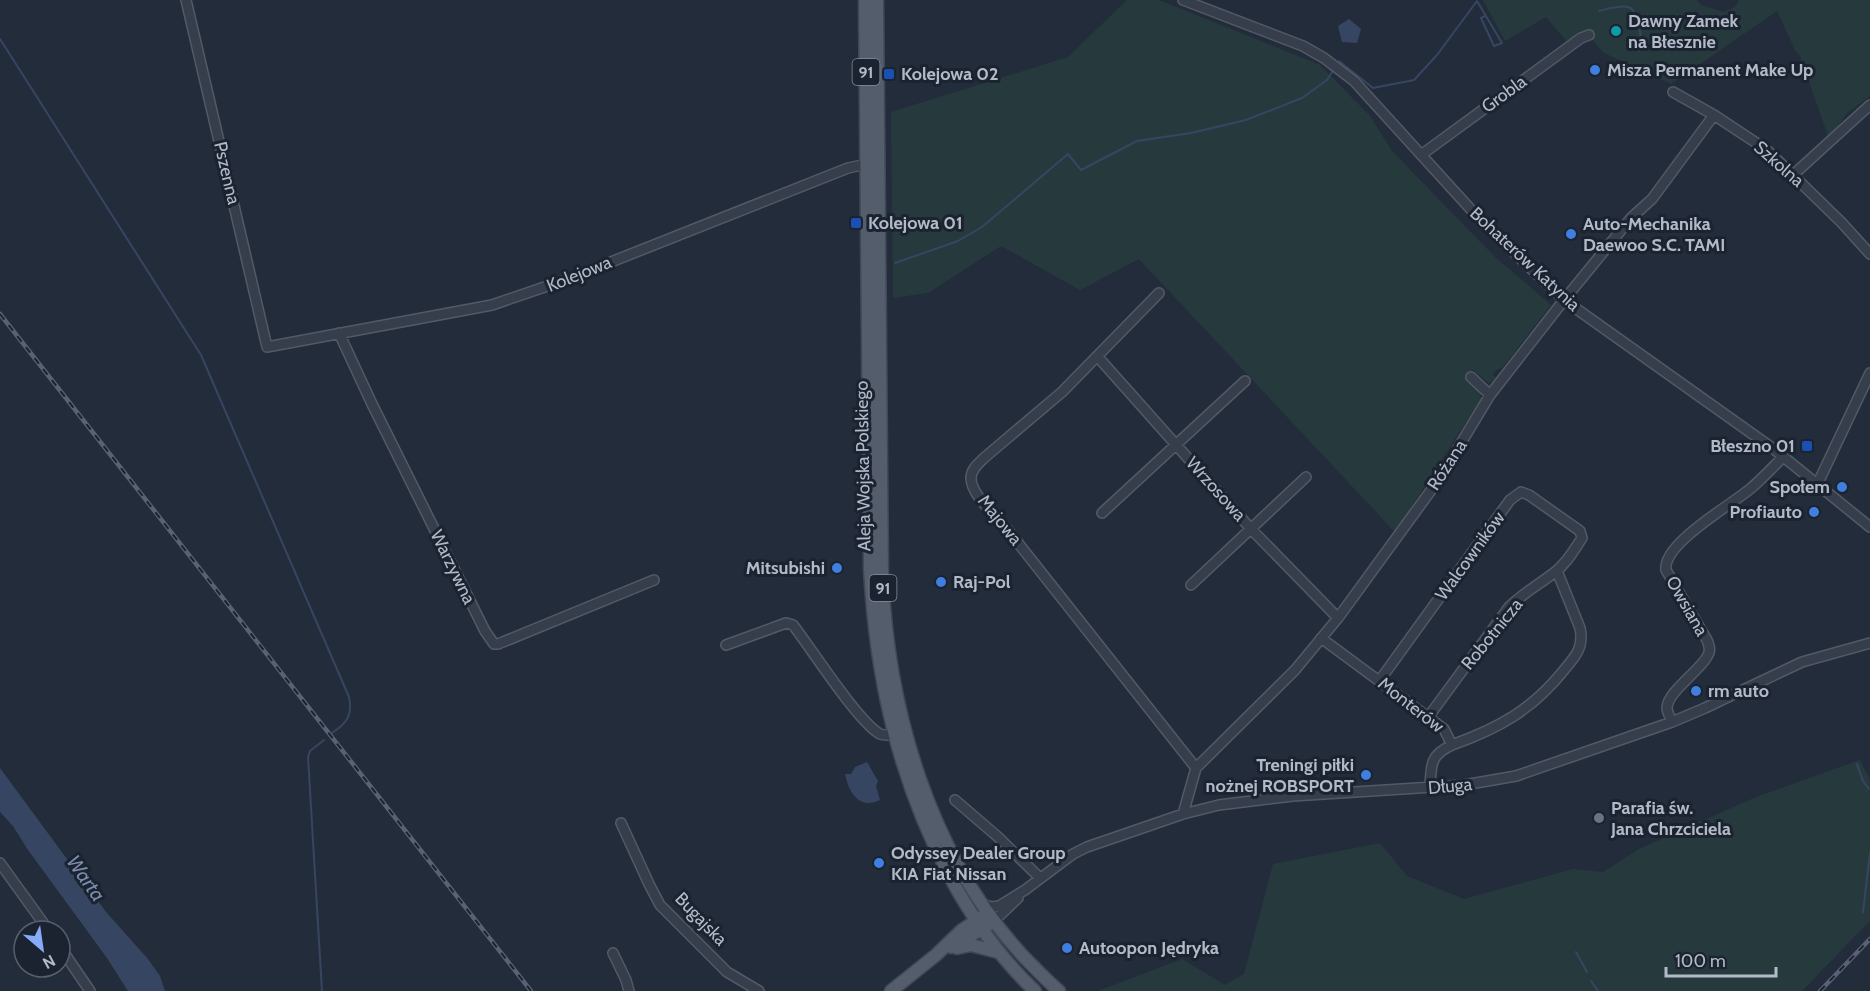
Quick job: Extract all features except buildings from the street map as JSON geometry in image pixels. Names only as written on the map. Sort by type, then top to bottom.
[{"type":"main road","name":"Aleja Wojska Polskiego","points":[[865,0],[870,569],[878,659],[894,734],[923,821],[950,876],[979,925],[998,952],[1035,991]]},
{"type":"main road","name":"Aleja Wojska Polskiego","points":[[877,0],[882,575],[891,666],[910,747],[927,796],[955,858],[988,912],[1030,963],[1059,991]]},
{"type":"main road","points":[[891,991],[936,955],[979,925],[988,912]]},
{"type":"main road","points":[[936,955],[967,945],[998,952]]},
{"type":"street","name":"Pszenna","points":[[186,0],[267,347]]},
{"type":"street","name":"Bohaterów Katynia","points":[[1183,0],[1303,46],[1324,58],[1354,81],[1485,225],[1564,300],[1783,457],[1870,527]]},
{"type":"street","name":"Grobla","points":[[1421,155],[1581,38],[1589,35]]},
{"type":"street","name":"Szkolna","points":[[1673,92],[1714,115],[1767,150],[1870,254]]},
{"type":"street","points":[[1793,175],[1870,105]]},
{"type":"street","name":"Różana","points":[[1183,814],[1196,768],[1295,670],[1338,618],[1440,478],[1491,395],[1631,218],[1652,200],[1714,115]]},
{"type":"street","name":"Kolejowa","points":[[267,347],[503,302],[568,279],[848,168],[879,162]]},
{"type":"street","name":"Majowa","points":[[1159,293],[1062,392],[984,458],[974,468],[971,477],[978,496],[1007,529],[1196,768]]},
{"type":"street","name":"Warzywna","points":[[339,333],[485,631],[494,644],[654,580]]},
{"type":"street","name":"Wrzosowa","points":[[1097,356],[1251,529],[1338,618]]},
{"type":"street","points":[[1818,485],[1870,373]]},
{"type":"street","points":[[1471,377],[1491,395]]},
{"type":"street","points":[[1102,513],[1245,381]]},
{"type":"street","name":"Owsiana","points":[[1672,722],[1667,705],[1686,679],[1708,656],[1710,648],[1666,570],[1666,559],[1690,533],[1750,489],[1783,457]]},
{"type":"street","points":[[1191,585],[1306,477]]},
{"type":"street","name":"Walcowników","points":[[1380,680],[1510,500],[1516,495],[1521,492],[1529,495],[1580,531]]},
{"type":"street","name":"Robotnicza","points":[[1429,716],[1509,607],[1557,571],[1582,538],[1580,531]]},
{"type":"street","points":[[1452,745],[1493,728],[1527,708],[1551,686],[1579,651],[1582,638],[1580,628],[1557,571]]},
{"type":"street","points":[[726,645],[786,623],[793,624],[867,723],[883,735],[894,734]]},
{"type":"street","name":"Monterów","points":[[1321,638],[1444,729],[1452,745],[1437,754],[1433,760],[1430,770],[1430,788]]},
{"type":"street","name":"Długa","points":[[988,912],[991,907],[999,906],[1025,890],[1073,854],[1183,814],[1219,805],[1269,798],[1430,788],[1474,784],[1516,776],[1672,722],[1802,662],[1870,643]]},
{"type":"street","points":[[956,800],[1040,878]]},
{"type":"street","name":"Bugajska","points":[[621,823],[660,904],[727,972],[759,991]]},
{"type":"street","points":[[0,863],[40,919]]},
{"type":"street","name":"Długa","points":[[988,912],[1008,909],[1025,890]]},
{"type":"street","points":[[613,953],[629,991]]},
{"type":"street","points":[[72,965],[90,991]]},
{"type":"green space","points":[[1127,0],[1159,0],[1320,65],[1370,116],[1392,151],[1495,257],[1551,305],[1502,368],[1493,374],[1496,379],[1489,383],[1473,370],[1467,373],[1465,378],[1479,392],[1481,399],[1395,532],[1139,259],[1080,290],[1001,246],[928,293],[893,298],[891,112],[1068,57]]},
{"type":"green space","points":[[1483,0],[1697,0],[1701,5],[1724,12],[1735,7],[1739,0],[1870,0],[1870,96],[1847,113],[1829,139],[1800,56],[1777,11],[1671,84],[1604,53],[1585,32],[1568,43],[1546,17],[1505,41]]},
{"type":"green space","points":[[1860,760],[1870,780],[1870,921],[1802,991],[1098,991],[1182,959],[1225,985],[1244,974],[1273,864],[1380,843],[1407,876],[1464,899],[1573,869],[1603,872],[1639,849],[1756,797]]},
{"type":"water","points":[[1349,19],[1361,29],[1357,43],[1342,42],[1338,26]]},
{"type":"water","points":[[867,762],[878,781],[876,786],[880,800],[873,803],[866,803],[856,798],[845,774],[851,774],[855,767]]},
{"type":"water","points":[[0,768],[106,912],[148,959],[160,976],[165,991],[128,991],[13,826],[0,812]]},
{"type":"waterway","points":[[1337,64],[1339,61],[1373,88],[1414,80],[1437,55],[1477,1],[1502,43],[1494,46],[1481,18],[1485,16]]},
{"type":"waterway","points":[[1599,11],[1614,7],[1632,9],[1639,27],[1641,41],[1639,51]]},
{"type":"waterway","points":[[0,39],[201,355],[349,697],[348,718],[332,733]]},
{"type":"waterway","points":[[895,263],[958,241],[982,227],[1068,154],[1081,170],[1137,141],[1191,133],[1246,120],[1302,98],[1327,80],[1334,69]]},
{"type":"waterway","points":[[322,991],[308,757],[310,751],[324,740]]},
{"type":"waterway","points":[[1857,764],[1863,781],[1869,789]]},
{"type":"waterway","points":[[1863,912],[1870,853]]},
{"type":"waterway","points":[[1576,952],[1587,972]]},
{"type":"waterway","points":[[1591,981],[1598,991]]},
{"type":"railway","points":[[0,314],[531,991]]},
{"type":"railway","points":[[1820,991],[1870,939]]},
{"type":"place","name":"Dawny Zamek na Błesznie","points":[[1616,31]]},
{"type":"place","name":"Misza Permanent Make Up","points":[[1595,70]]},
{"type":"place","name":"Kolejowa 02","points":[[889,74]]},
{"type":"place","name":"Kolejowa 01","points":[[856,223]]},
{"type":"place","name":"Auto-Mechanika Daewoo S.C. TAMI","points":[[1571,234]]},
{"type":"place","name":"Błeszno 01","points":[[1807,446]]},
{"type":"place","name":"Społem","points":[[1842,487]]},
{"type":"place","name":"Profiauto","points":[[1814,512]]},
{"type":"place","name":"Mitsubishi","points":[[837,568]]},
{"type":"place","name":"Raj-Pol","points":[[941,582]]},
{"type":"place","name":"rm auto","points":[[1696,691]]},
{"type":"place","name":"Treningi piłki nożnej ROBSPORT","points":[[1366,775]]},
{"type":"place","name":"Parafia św. Jana Chrzciciela","points":[[1599,818]]},
{"type":"place","name":"Odyssey Dealer Group KIA Fiat Nissan","points":[[879,863]]},
{"type":"place","name":"Autoopon Jędryka","points":[[1067,948]]},
{"type":"water label","name":"Warta","points":[[86,878]]}]
